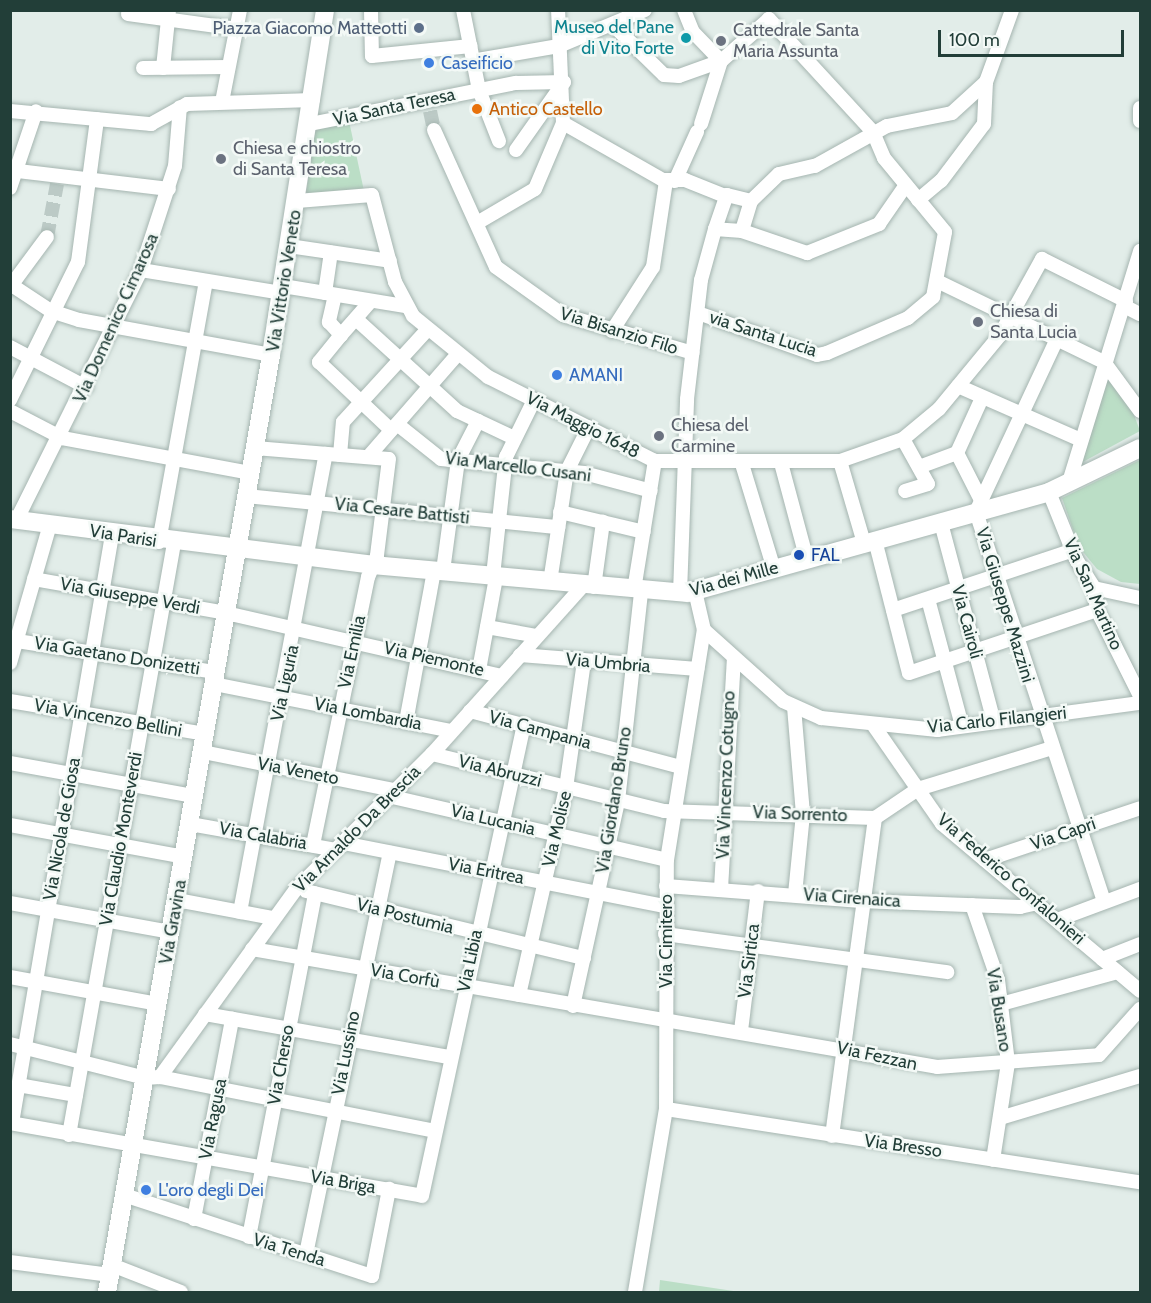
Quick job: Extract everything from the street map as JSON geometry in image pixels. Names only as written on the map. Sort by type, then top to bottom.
[{"type":"main road","name":"Via Vittorio Veneto","points":[[237,550],[310,124],[325,10]]},
{"type":"main road","name":"Via dei Mille","points":[[237,550],[638,591],[687,593],[941,523],[979,507],[1049,492],[1140,448]]},
{"type":"main road","name":"Via Parisi","points":[[14,519],[166,543],[237,550]]},
{"type":"main road","name":"Via Gravina","points":[[110,1277],[133,1145],[153,1077],[158,1004],[237,550]]},
{"type":"street","points":[[222,102],[240,10]]},
{"type":"street","points":[[371,10],[372,56],[470,46]]},
{"type":"street","points":[[463,10],[479,90],[499,141]]},
{"type":"street","points":[[477,223],[535,189],[563,123],[564,82],[559,46],[558,10]]},
{"type":"street","points":[[472,61],[559,46],[614,26],[645,10]]},
{"type":"street","points":[[684,10],[693,32],[721,61]]},
{"type":"street","points":[[614,26],[664,75],[679,76],[721,61],[769,18],[873,132],[884,159],[918,200],[941,182],[984,124],[986,82],[1012,10]]},
{"type":"street","points":[[128,14],[168,15],[237,29]]},
{"type":"street","points":[[163,68],[168,15]]},
{"type":"street","points":[[612,331],[653,267],[671,181],[699,128],[721,61]]},
{"type":"street","points":[[143,68],[228,67]]},
{"type":"street","points":[[516,150],[564,82]]},
{"type":"street","name":"Via Santa Teresa","points":[[310,124],[429,107],[479,90],[564,82]]},
{"type":"street","points":[[742,231],[751,201],[779,174],[815,166],[873,132],[952,113],[986,82]]},
{"type":"street","points":[[10,111],[36,111],[97,119],[155,123],[180,106],[222,102],[313,100]]},
{"type":"street","name":"Via Domenico Cimarosa","points":[[14,519],[62,438],[141,270],[169,189],[180,106]]},
{"type":"street","points":[[1140,108],[1140,121]]},
{"type":"street","points":[[10,188],[17,160],[36,111]]},
{"type":"street","points":[[10,400],[51,311],[78,262],[91,179],[97,119]]},
{"type":"street","points":[[563,123],[671,181],[718,189],[725,196],[751,201]]},
{"type":"street","name":"Via Bisanzio Filo","points":[[434,130],[496,267],[553,310],[612,331],[693,353]]},
{"type":"street","points":[[17,160],[57,180],[91,179],[169,189]]},
{"type":"street","points":[[715,229],[742,231],[807,253],[879,224],[906,185]]},
{"type":"street","name":"Via Maggio 1648","points":[[297,201],[372,195],[405,306],[428,329],[488,377],[655,461],[742,464],[840,461],[903,439],[958,386],[1000,335],[1005,318],[1042,259],[1125,303]]},
{"type":"street","name":"Via Cimitero","points":[[635,1293],[666,1109],[665,906],[667,860],[673,809],[704,630],[687,593],[687,463],[693,353],[698,313],[715,229],[725,196]]},
{"type":"street","name":"via Santa Lucia","points":[[698,313],[817,355],[908,318],[933,297],[944,240],[940,225],[918,200]]},
{"type":"street","points":[[47,237],[11,285],[51,311],[115,328],[271,355]]},
{"type":"street","points":[[289,246],[390,261]]},
{"type":"street","points":[[331,252],[329,322],[341,335],[371,301]]},
{"type":"street","points":[[1069,482],[1104,363],[1140,253]]},
{"type":"street","points":[[141,270],[206,281],[330,294],[405,306]]},
{"type":"street","name":"Via Claudio Monteverdi","points":[[69,1134],[163,601],[174,460],[206,281]]},
{"type":"street","points":[[937,281],[1005,318],[1104,363],[1140,406]]},
{"type":"street","points":[[1125,303],[1140,314]]},
{"type":"street","points":[[356,319],[430,386],[478,421],[514,438]]},
{"type":"street","name":"Via Liguria","points":[[240,912],[319,503],[333,454],[344,422],[428,329]]},
{"type":"street","name":"Via Marcello Cusani","points":[[341,335],[319,362],[361,402],[435,457],[567,471],[651,491]]},
{"type":"street","points":[[979,507],[1056,341]]},
{"type":"street","points":[[10,347],[86,387]]},
{"type":"street","points":[[255,448],[368,457],[458,354]]},
{"type":"street","points":[[958,386],[1081,440]]},
{"type":"street","points":[[919,467],[957,453],[982,398]]},
{"type":"street","points":[[479,670],[495,577],[505,465],[514,438],[534,400]]},
{"type":"street","points":[[10,411],[62,438],[250,473]]},
{"type":"street","points":[[406,722],[419,654],[439,571],[458,460],[478,421]]},
{"type":"street","points":[[550,582],[567,471],[589,427]]},
{"type":"street","points":[[903,439],[928,484],[905,492]]},
{"type":"street","name":"Via Giuseppe Mazzini","points":[[957,453],[979,507],[996,576],[1015,638],[1104,902]]},
{"type":"street","name":"Via Emilia","points":[[313,845],[373,565],[383,508],[389,459],[368,457]]},
{"type":"street","name":"Via Giordano Bruno","points":[[573,1006],[618,801],[644,532],[655,461]]},
{"type":"street","points":[[840,461],[893,610],[909,673],[1097,610]]},
{"type":"street","points":[[781,463],[807,560]]},
{"type":"street","points":[[742,464],[774,569]]},
{"type":"street","name":"Via San Martino","points":[[1049,492],[1073,550],[1094,588],[1097,610],[1140,696]]},
{"type":"street","name":"Via Cesare Battisti","points":[[246,496],[558,527]]},
{"type":"street","points":[[560,512],[644,532]]},
{"type":"street","points":[[589,586],[603,522]]},
{"type":"street","name":"Via Cairoli","points":[[941,523],[994,722]]},
{"type":"street","points":[[10,663],[50,524]]},
{"type":"street","name":"Via Nicola de Giosa","points":[[11,1123],[18,1085],[17,1046],[35,982],[112,535]]},
{"type":"street","points":[[893,610],[1073,550]]},
{"type":"street","name":"Via Giuseppe Verdi","points":[[34,579],[226,614]]},
{"type":"street","name":"Via Arnaldo Da Brescia","points":[[153,1077],[206,1014],[296,888],[432,754],[537,636],[589,586]]},
{"type":"street","points":[[1094,588],[1140,598]]},
{"type":"street","points":[[928,599],[962,726]]},
{"type":"street","name":"Via Piemonte","points":[[226,614],[419,654],[502,676]]},
{"type":"street","points":[[487,627],[537,636]]},
{"type":"street","name":"Via Carlo Filangieri","points":[[704,630],[734,660],[794,707],[821,718],[874,726],[962,726],[1140,703]]},
{"type":"street","name":"Via Gaetano Donizetti","points":[[17,640],[152,661],[215,678]]},
{"type":"street","name":"Via Umbria","points":[[520,655],[697,669]]},
{"type":"street","name":"Via Molise","points":[[519,995],[566,788],[575,740],[584,660]]},
{"type":"street","name":"Via Vincenzo Cotugno","points":[[721,889],[734,660]]},
{"type":"street","name":"Via Lombardia","points":[[215,678],[282,697],[451,731]]},
{"type":"street","name":"Via Vincenzo Bellini","points":[[10,701],[142,724],[204,743]]},
{"type":"street","points":[[794,707],[803,814],[795,894]]},
{"type":"street","name":"Via Campania","points":[[470,711],[523,728],[680,767]]},
{"type":"street","name":"Via Federico Confalonieri","points":[[874,726],[942,824],[1140,991]]},
{"type":"street","name":"Via Libia","points":[[422,1196],[475,933],[523,728]]},
{"type":"street","name":"Via Veneto","points":[[204,743],[267,764],[327,776],[391,793]]},
{"type":"street","points":[[832,1136],[861,901],[875,818],[918,789],[1052,748]]},
{"type":"street","name":"Via Abruzzi","points":[[432,754],[618,801],[673,809]]},
{"type":"street","points":[[10,763],[194,796]]},
{"type":"street","name":"Via Lucania","points":[[391,793],[502,823],[667,860]]},
{"type":"street","name":"Via Capri","points":[[985,860],[1140,808]]},
{"type":"street","name":"Via Sorrento","points":[[673,809],[875,818]]},
{"type":"street","name":"Via Calabria","points":[[190,824],[313,845],[340,846]]},
{"type":"street","points":[[10,825],[184,856]]},
{"type":"street","name":"Via Eritrea","points":[[340,846],[390,853],[665,906]]},
{"type":"street","name":"Via Lussino","points":[[306,1254],[362,969],[390,853]]},
{"type":"street","name":"Via Cirenaica","points":[[666,886],[758,891],[861,901],[972,905],[1037,903]]},
{"type":"street","name":"Via Postumia","points":[[296,888],[584,958]]},
{"type":"street","points":[[1057,920],[1140,889]]},
{"type":"street","name":"Via Sirtica","points":[[741,1031],[758,891]]},
{"type":"street","name":"Via Cherso","points":[[249,1237],[315,893]]},
{"type":"street","points":[[177,900],[273,918]]},
{"type":"street","points":[[10,903],[171,932]]},
{"type":"street","name":"Via Busano","points":[[972,905],[1001,1004],[1008,1063],[993,1160]]},
{"type":"street","points":[[665,934],[947,972]]},
{"type":"street","points":[[1102,959],[1140,944]]},
{"type":"street","name":"Via Corfù","points":[[252,949],[301,960],[665,1021]]},
{"type":"street","points":[[1001,1004],[1118,972]]},
{"type":"street","points":[[10,977],[158,1004]]},
{"type":"street","name":"Via Fezzan","points":[[665,1021],[843,1048],[937,1067],[1099,1056],[1140,1009]]},
{"type":"street","points":[[206,1014],[450,1058]]},
{"type":"street","name":"Via Ragusa","points":[[194,1219],[232,1019]]},
{"type":"street","points":[[17,1046],[153,1077],[435,1131]]},
{"type":"street","points":[[1000,1118],[1140,1076]]},
{"type":"street","points":[[18,1085],[76,1095]]},
{"type":"street","name":"Via Bresso","points":[[666,1109],[1140,1182]]},
{"type":"street","name":"Via Briga","points":[[11,1123],[422,1196]]},
{"type":"street","name":"Via Tenda","points":[[124,1195],[372,1276],[389,1190]]},
{"type":"street","points":[[10,1262],[110,1277],[182,1293]]},
{"type":"green space","points":[[349,121],[364,191],[306,195],[315,129]]},
{"type":"green space","points":[[1106,376],[1127,396],[1140,431],[1079,464]]},
{"type":"green space","points":[[1140,460],[1140,584],[1121,582],[1097,569],[1079,547],[1062,498]]},
{"type":"green space","points":[[660,1280],[740,1292],[659,1292]]},
{"type":"tunnel","points":[[430,111],[434,130]]},
{"type":"tunnel","points":[[47,237],[57,184]]},
{"type":"place","name":"Piazza Giacomo Matteotti","points":[[419,28]]},
{"type":"place","name":"Museo del Pane di Vito Forte","points":[[686,38]]},
{"type":"place","name":"Cattedrale Santa Maria Assunta","points":[[721,41]]},
{"type":"place","name":"Caseificio","points":[[429,63]]},
{"type":"place","name":"Antico Castello","points":[[477,109]]},
{"type":"place","name":"Chiesa e chiostro di Santa Teresa","points":[[221,159]]},
{"type":"place","name":"Chiesa di Santa Lucia","points":[[978,322]]},
{"type":"place","name":"AMANI","points":[[557,375]]},
{"type":"place","name":"Chiesa del Carmine","points":[[659,436]]},
{"type":"place","name":"FAL","points":[[799,555]]},
{"type":"place","name":"L'oro degli Dei","points":[[146,1190]]}]
